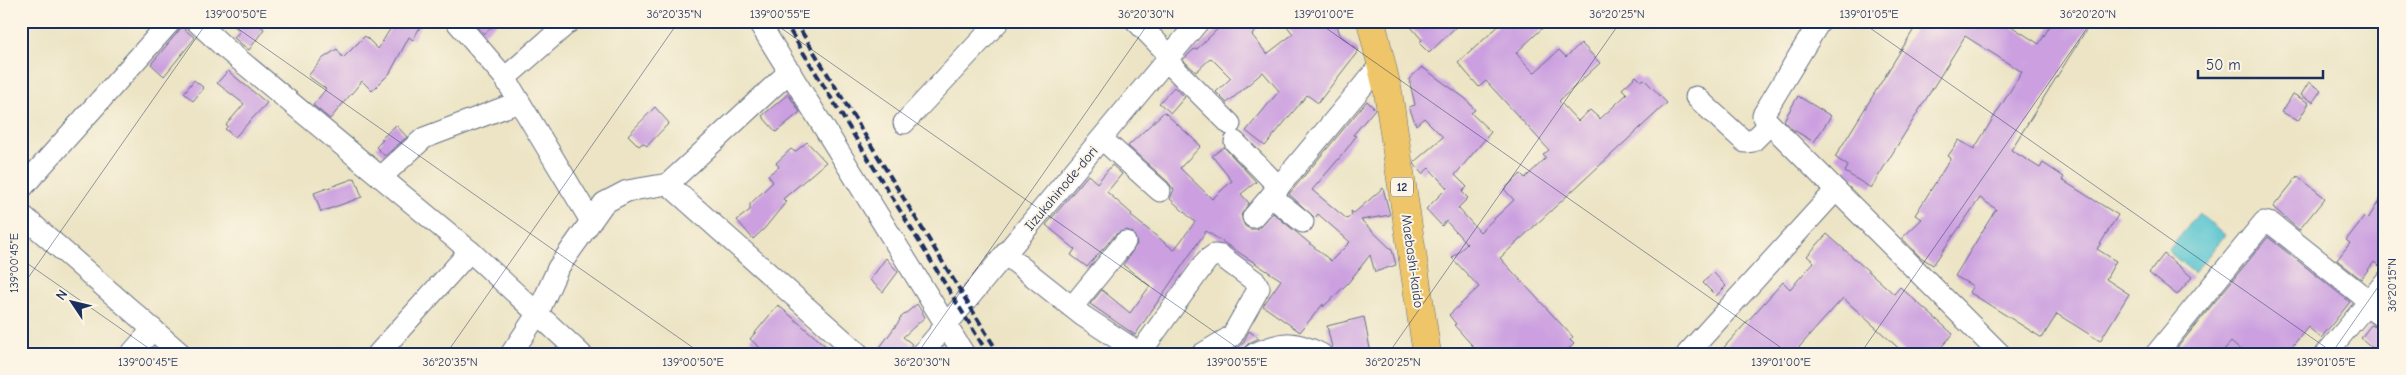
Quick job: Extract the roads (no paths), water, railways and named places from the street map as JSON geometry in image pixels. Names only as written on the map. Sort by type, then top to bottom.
[{"type":"main road","name":"Maebashi-kaido","points":[[1371,21],[1382,63],[1392,118],[1427,354]]},
{"type":"street","points":[[21,189],[171,21]]},
{"type":"street","points":[[196,21],[225,48],[470,251],[581,354]]},
{"type":"street","points":[[456,21],[505,78],[591,221]]},
{"type":"street","points":[[505,78],[570,21]]},
{"type":"street","points":[[758,21],[964,354]]},
{"type":"street","points":[[904,123],[999,21]]},
{"type":"street","points":[[1136,21],[1232,133],[1275,191],[1303,222]]},
{"type":"street","name":"Iizukahinode-dori","points":[[922,354],[1199,21]]},
{"type":"street","points":[[1820,21],[1764,111],[1765,119],[2000,354]]},
{"type":"street","points":[[1253,217],[1382,63]]},
{"type":"street","points":[[512,354],[538,313],[558,268],[604,203],[627,191],[668,184],[790,71]]},
{"type":"street","points":[[1696,97],[1745,142],[1753,140],[1770,124]]},
{"type":"street","points":[[381,177],[424,138],[519,102]]},
{"type":"street","points":[[1102,139],[1160,191]]},
{"type":"street","points":[[668,184],[860,354]]},
{"type":"street","points":[[1687,354],[1836,190]]},
{"type":"street","points":[[21,214],[181,354]]},
{"type":"street","points":[[2156,354],[2264,222],[2272,224],[2370,301],[2375,312],[2385,319]]},
{"type":"street","points":[[1072,307],[1125,242]]},
{"type":"street","points":[[378,354],[470,251]]},
{"type":"street","points":[[1005,254],[1106,332],[1141,353],[1207,260],[1214,255],[1221,256],[1256,282],[1258,288],[1232,336],[1202,354]]},
{"type":"street","points":[[2326,354],[2385,282]]},
{"type":"street","points":[[131,354],[154,329]]},
{"type":"street","points":[[1254,354],[1287,342],[1303,345],[1321,354]]},
{"type":"water","points":[[2199,213],[2225,235],[2194,273],[2168,251]]},
{"type":"railway","points":[[784,21],[988,354]]},
{"type":"railway","points":[[795,21],[999,354]]}]
